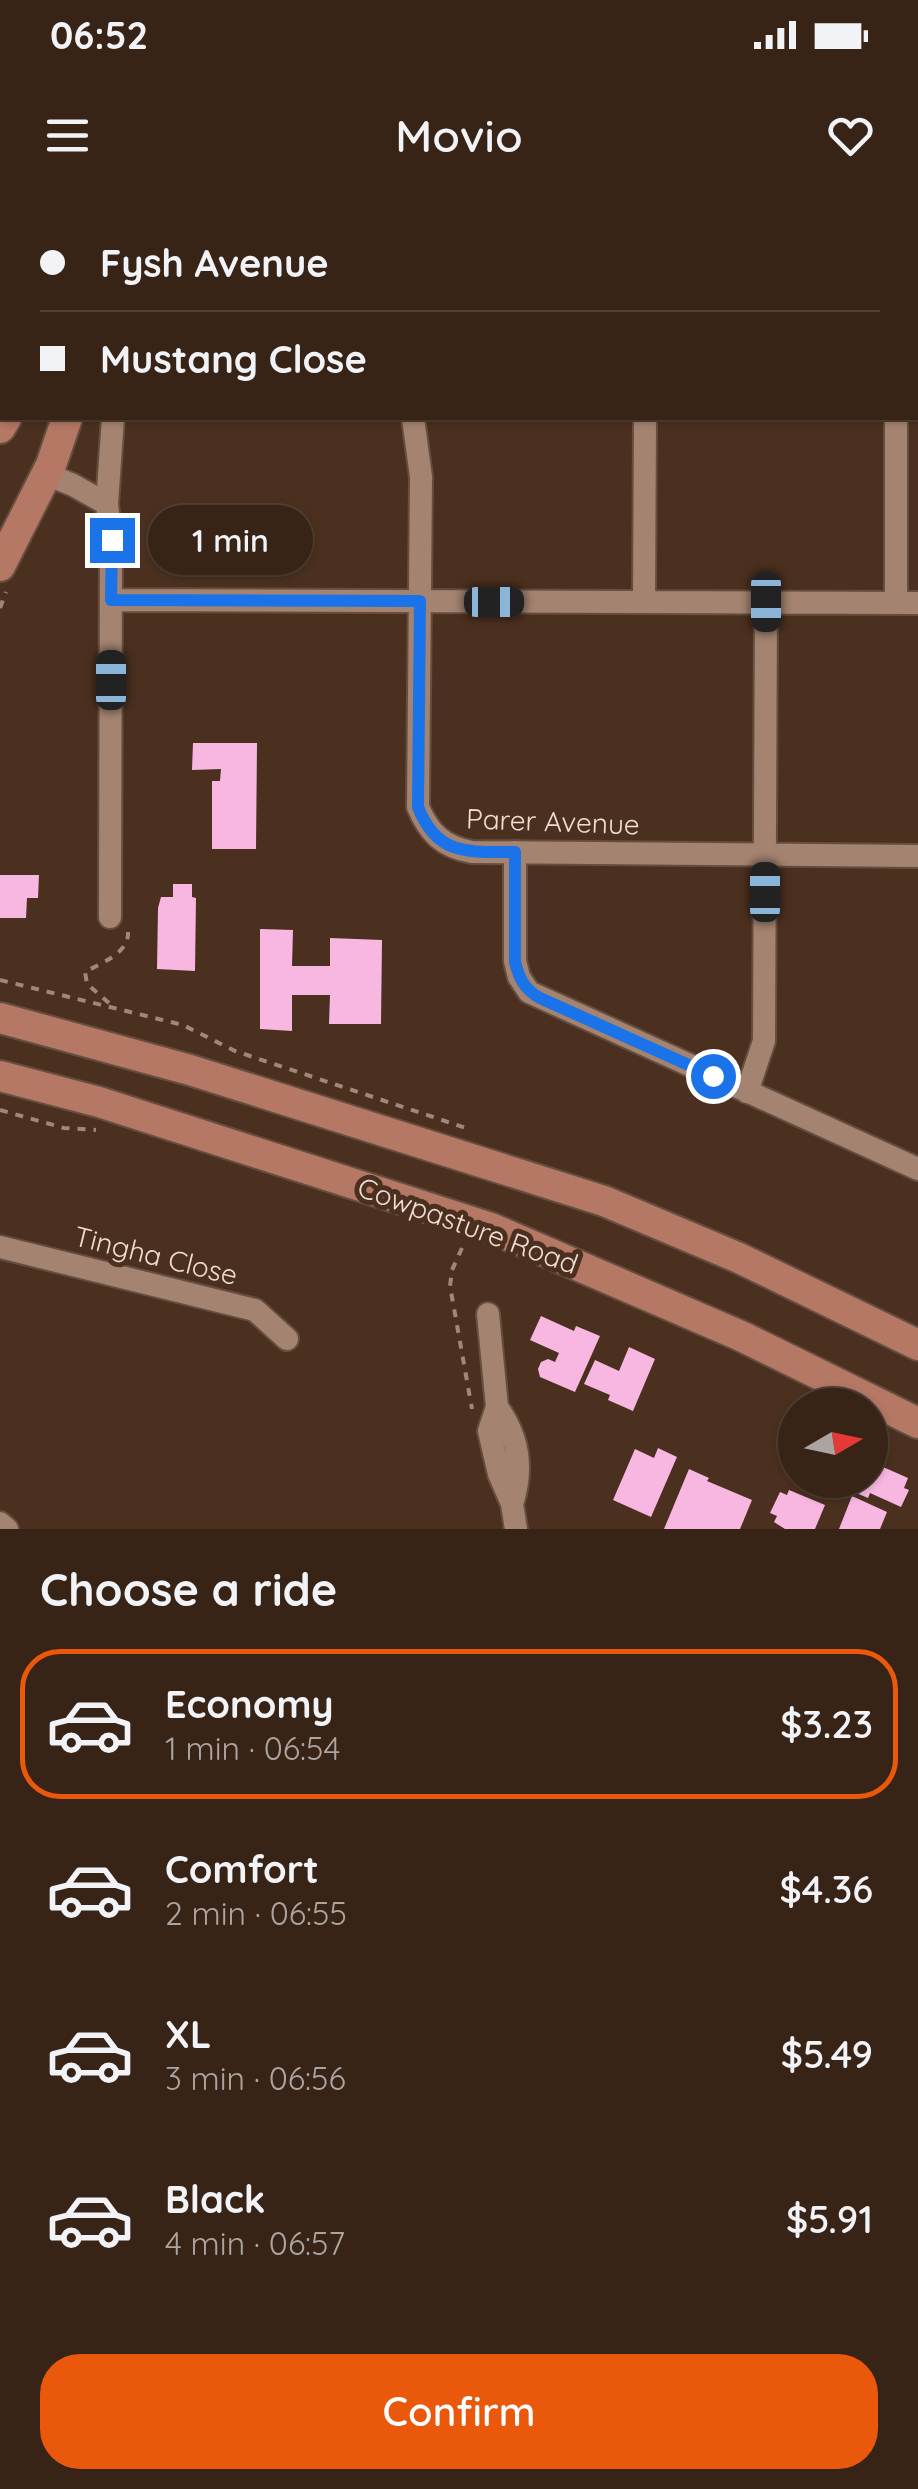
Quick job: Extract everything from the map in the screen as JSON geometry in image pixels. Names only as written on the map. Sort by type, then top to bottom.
[{"type":"main road","points":[[0,566],[46,474],[66,420]]},
{"type":"main road","points":[[0,1018],[190,1070],[604,1201],[739,1258],[918,1345]]},
{"type":"main road","name":"Cowpasture Road","points":[[0,1076],[98,1102],[490,1228],[741,1336],[918,1424]]},
{"type":"street","points":[[110,917],[112,540],[107,504],[112,420]]},
{"type":"street","name":"Parer Avenue","points":[[414,420],[420,454],[418,807],[425,825],[438,840],[454,849],[515,852],[918,856]]},
{"type":"street","points":[[644,602],[645,420]]},
{"type":"street","points":[[111,600],[907,603],[907,480],[896,420]]},
{"type":"street","points":[[46,474],[107,504]]},
{"type":"street","points":[[748,1092],[764,1041],[766,602]]},
{"type":"street","points":[[515,852],[515,962],[519,978],[529,992],[918,1169]]},
{"type":"street","name":"Tingha Close","points":[[0,1248],[255,1310],[287,1338]]},
{"type":"street","points":[[488,1314],[497,1408],[489,1431],[516,1529]]},
{"type":"street","points":[[0,1523],[7,1529]]},
{"type":"path","points":[[110,917],[130,934],[127,944],[119,953],[85,972],[87,984],[112,1007]]},
{"type":"path","points":[[0,1110],[64,1128],[98,1130]]},
{"type":"path","points":[[450,1286],[452,1270],[466,1239]]},
{"type":"building","points":[[193,743],[257,743],[256,849],[212,849],[212,781],[220,781],[221,769],[192,770]]},
{"type":"building","points":[[0,875],[39,875],[38,898],[27,898],[26,918],[0,918]]},
{"type":"building","points":[[173,884],[192,884],[192,897],[196,898],[195,971],[157,969],[158,908],[161,897],[173,897]]},
{"type":"building","points":[[260,929],[293,930],[292,966],[330,966],[330,938],[382,940],[381,1024],[329,1024],[330,995],[292,995],[292,1031],[260,1029]]},
{"type":"building","points":[[541,1316],[574,1331],[576,1326],[600,1336],[575,1392],[540,1377],[541,1362],[555,1362],[559,1353],[530,1340]]},
{"type":"building","points":[[629,1347],[655,1359],[633,1411],[584,1384],[595,1360],[619,1371]]},
{"type":"building","points":[[658,1448],[677,1457],[651,1517],[613,1500],[635,1449],[654,1458]]},
{"type":"building","points":[[689,1469],[752,1500],[740,1529],[664,1529]]},
{"type":"building","points":[[888,1469],[908,1478],[904,1488],[909,1490],[901,1507],[881,1498],[888,1498]]},
{"type":"building","points":[[778,1496],[808,1498],[825,1505],[815,1529],[785,1529],[774,1522],[777,1516],[770,1513]]},
{"type":"building","points":[[851,1498],[887,1512],[880,1529],[839,1529]]},
{"type":"route","points":[[112,540],[111,600],[420,601],[418,807],[425,825],[438,840],[454,849],[515,852],[515,962],[519,978],[529,992],[540,998],[713,1076]]}]
